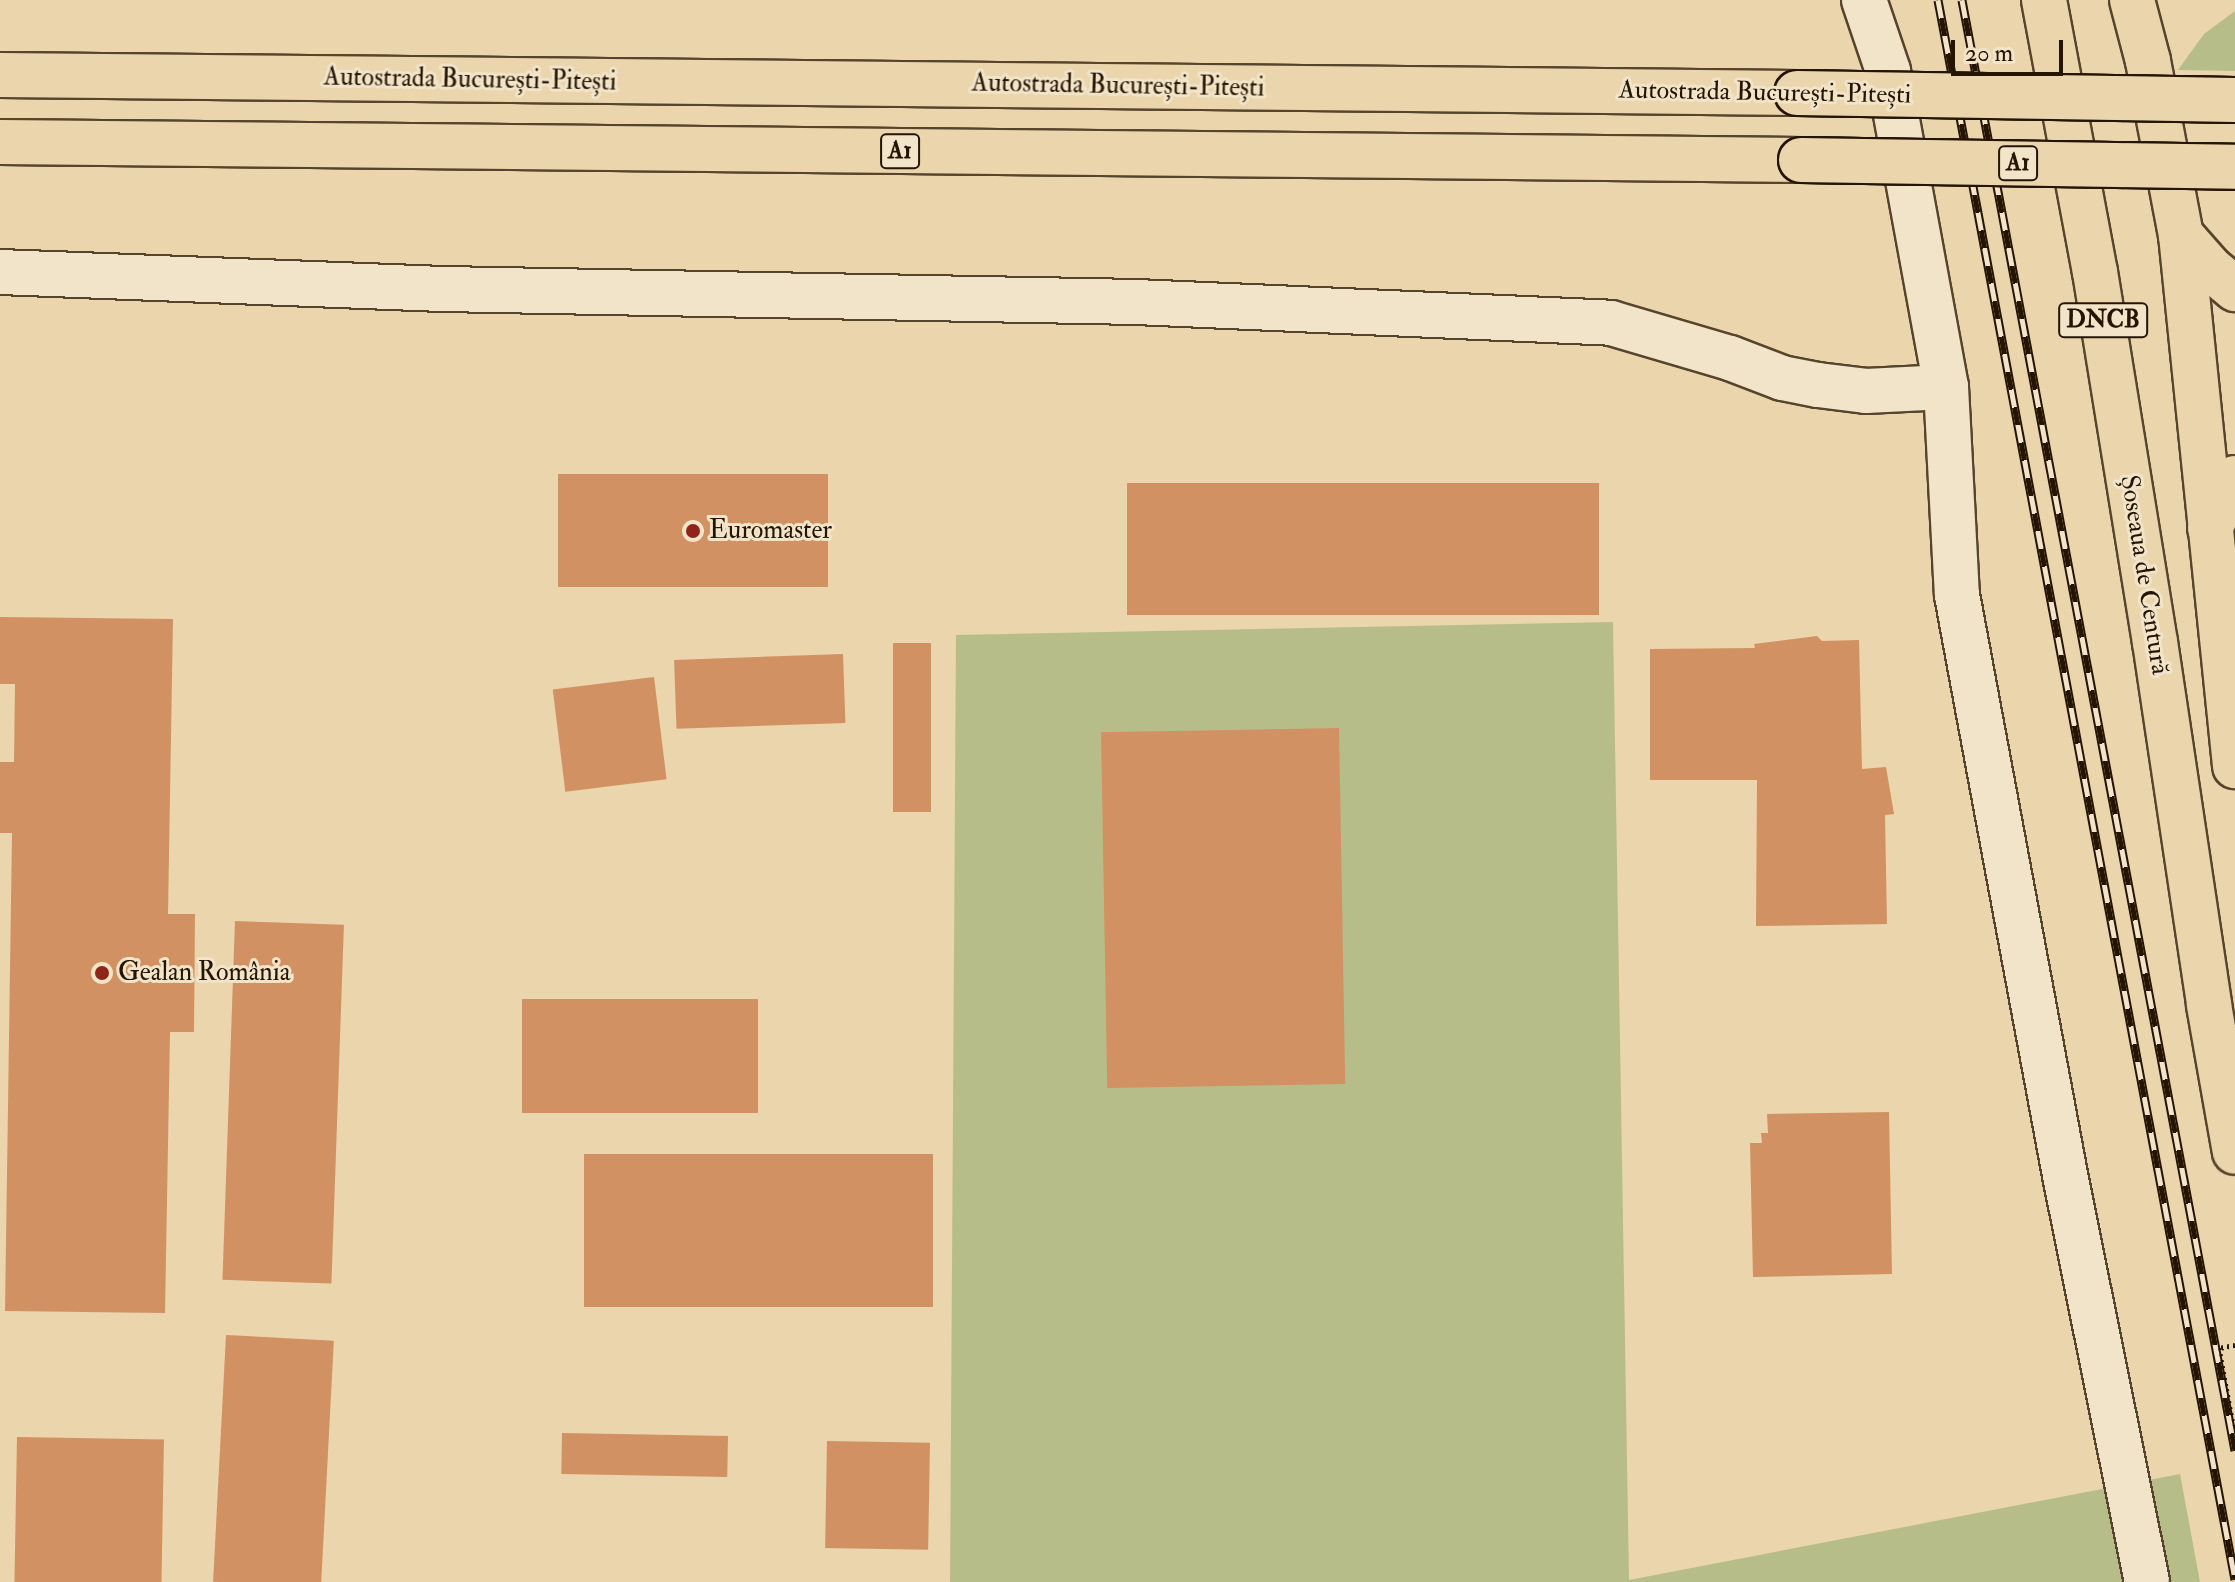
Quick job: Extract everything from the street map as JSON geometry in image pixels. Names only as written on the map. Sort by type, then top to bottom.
[{"type":"main road","name":"Șoseaua de Centură","points":[[2044,0],[2095,272],[2155,642],[2209,1005],[2235,1152]]},
{"type":"main road","points":[[2139,5],[2181,235],[2235,766]]},
{"type":"main road","name":"Autostrada București-Pitești","points":[[0,75],[2235,100]]},
{"type":"main road","name":"A1","points":[[0,142],[2235,167]]},
{"type":"main road","points":[[2181,235],[2210,268],[2235,289]]},
{"type":"main road","points":[[2210,528],[2235,478]]},
{"type":"street","points":[[1864,0],[1888,71],[1946,387],[1957,595],[2066,1180],[2147,1582]]},
{"type":"street","points":[[0,272],[442,289],[1136,302],[1611,323],[1716,354],[1782,378],[1818,385],[1866,391],[1946,387]]},
{"type":"path","points":[[2235,1345],[2219,1348],[2235,1436]]},
{"type":"green space","points":[[2235,11],[2235,71],[2178,70],[2204,34]]},
{"type":"green space","points":[[1613,622],[1629,1580],[2180,1474],[2200,1582],[950,1582],[956,635]]},
{"type":"building","name":"Euromaster","points":[[558,474],[828,474],[828,587],[558,587]]},
{"type":"building","points":[[1127,483],[1599,483],[1599,615],[1127,615]]},
{"type":"building","name":"Gealan România","points":[[0,617],[173,619],[168,914],[195,914],[194,1032],[170,1032],[165,1313],[5,1311],[12,833],[0,833],[0,762],[14,762],[15,684],[0,684]]},
{"type":"building","points":[[1817,636],[1822,641],[1859,640],[1862,769],[1886,767],[1894,814],[1885,815],[1887,924],[1756,926],[1757,780],[1650,780],[1650,649],[1755,648],[1754,644]]},
{"type":"building","points":[[893,643],[931,643],[931,812],[893,812]]},
{"type":"building","points":[[843,654],[845,723],[677,729],[674,660]]},
{"type":"building","points":[[654,677],[667,779],[565,792],[553,689]]},
{"type":"building","points":[[1339,728],[1345,1084],[1107,1088],[1101,732]]},
{"type":"building","points":[[235,921],[344,925],[331,1284],[222,1280]]},
{"type":"building","points":[[522,999],[758,999],[758,1113],[522,1113]]},
{"type":"building","points":[[1889,1112],[1892,1274],[1753,1277],[1750,1143],[1762,1143],[1761,1133],[1768,1133],[1767,1114]]},
{"type":"building","points":[[584,1154],[933,1154],[933,1307],[584,1307]]},
{"type":"building","points":[[226,1335],[334,1341],[321,1582],[213,1582]]},
{"type":"building","points":[[562,1433],[728,1436],[727,1477],[561,1474]]},
{"type":"building","points":[[17,1437],[164,1440],[161,1582],[14,1582]]},
{"type":"building","points":[[827,1441],[930,1443],[928,1550],[825,1548]]},
{"type":"railway","points":[[1938,0],[2235,1579]]},
{"type":"railway","points":[[1962,0],[2235,1451]]},
{"type":"place","name":"Euromaster","points":[[693,531]]},
{"type":"place","name":"Gealan România","points":[[102,973]]}]
